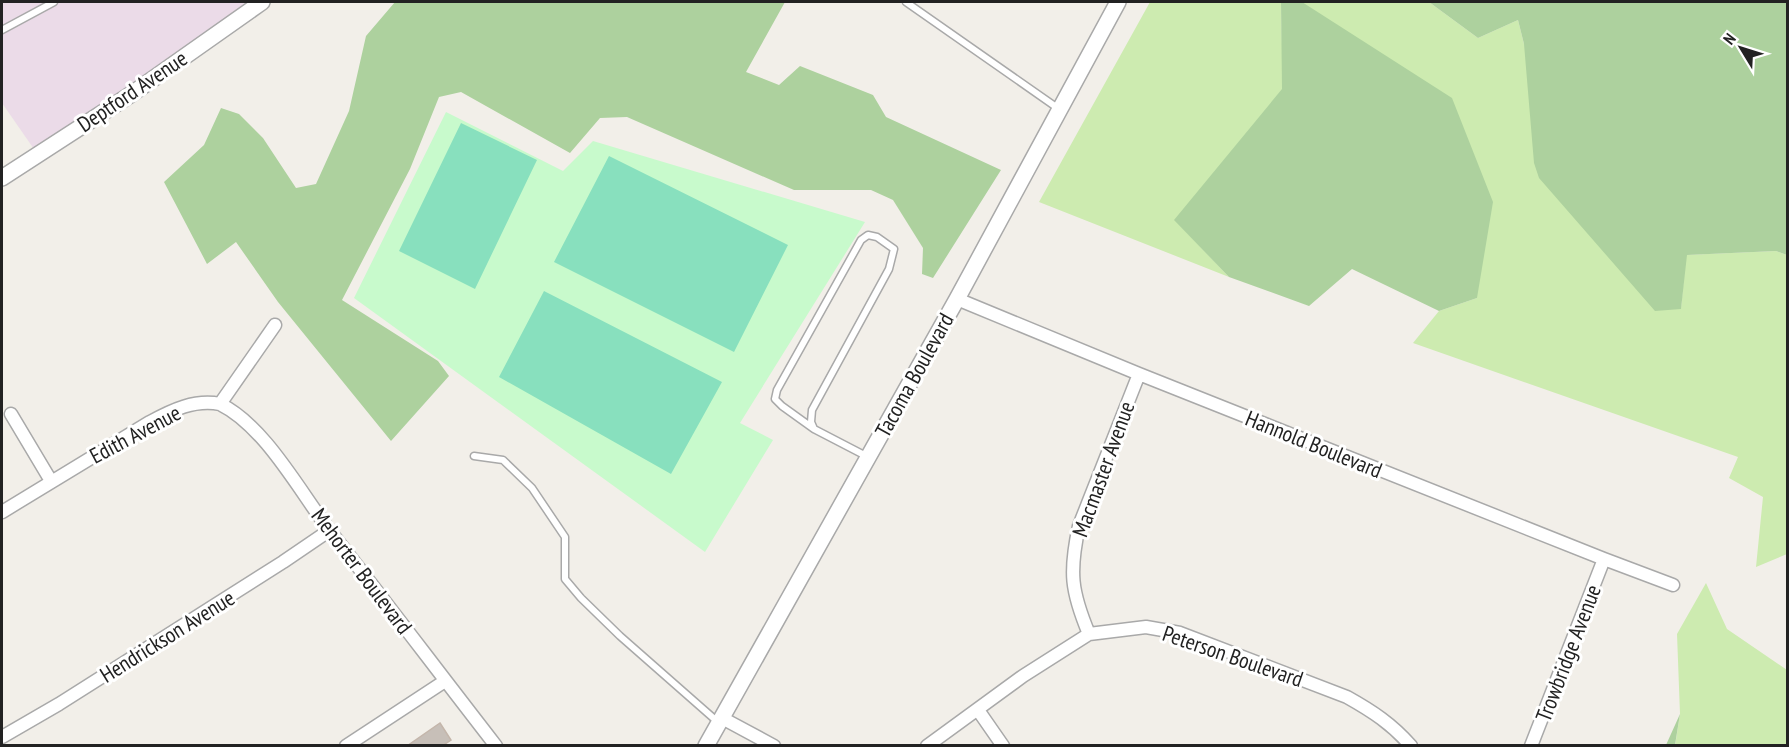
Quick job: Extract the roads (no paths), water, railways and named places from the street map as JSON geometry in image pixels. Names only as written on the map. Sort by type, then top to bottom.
[{"type":"street","name":"Deptford Avenue","points":[[2,178],[133,93],[262,2]]},
{"type":"street","name":"Tacoma Boulevard","points":[[706,746],[957,299],[1118,2]]},
{"type":"street","name":"Hannold Boulevard","points":[[957,299],[1139,374],[1673,585]]},
{"type":"street","points":[[220,404],[275,325]]},
{"type":"street","name":"Macmaster Avenue","points":[[1089,634],[1074,592],[1072,574],[1074,550],[1079,526],[1139,374]]},
{"type":"street","name":"Edith Avenue","points":[[2,512],[174,409],[206,402],[220,404]]},
{"type":"street","name":"Mehorter Boulevard","points":[[220,404],[240,416],[270,449],[496,746]]},
{"type":"street","points":[[11,414],[51,481]]},
{"type":"street","name":"Hendrickson Avenue","points":[[2,737],[59,704],[284,562],[330,530]]},
{"type":"street","name":"Trowbridge Avenue","points":[[1531,746],[1604,559]]},
{"type":"street","name":"Peterson Boulevard","points":[[927,746],[1023,676],[1089,634],[1146,627],[1180,633],[1347,697],[1397,729],[1411,746]]},
{"type":"street","points":[[346,746],[445,681]]},
{"type":"street","points":[[978,710],[1003,746]]},
{"type":"street","points":[[720,721],[774,746]]},
{"type":"lane","points":[[2,30],[54,2]]},
{"type":"lane","points":[[906,2],[1060,110]]},
{"type":"lane","points":[[814,429],[811,422],[812,411],[893,258],[894,249],[877,237],[868,235],[861,240],[777,390],[776,399],[814,429],[868,458]]},
{"type":"lane","points":[[474,456],[502,460],[532,488],[565,537],[565,579],[570,586],[620,636],[720,721]]}]
